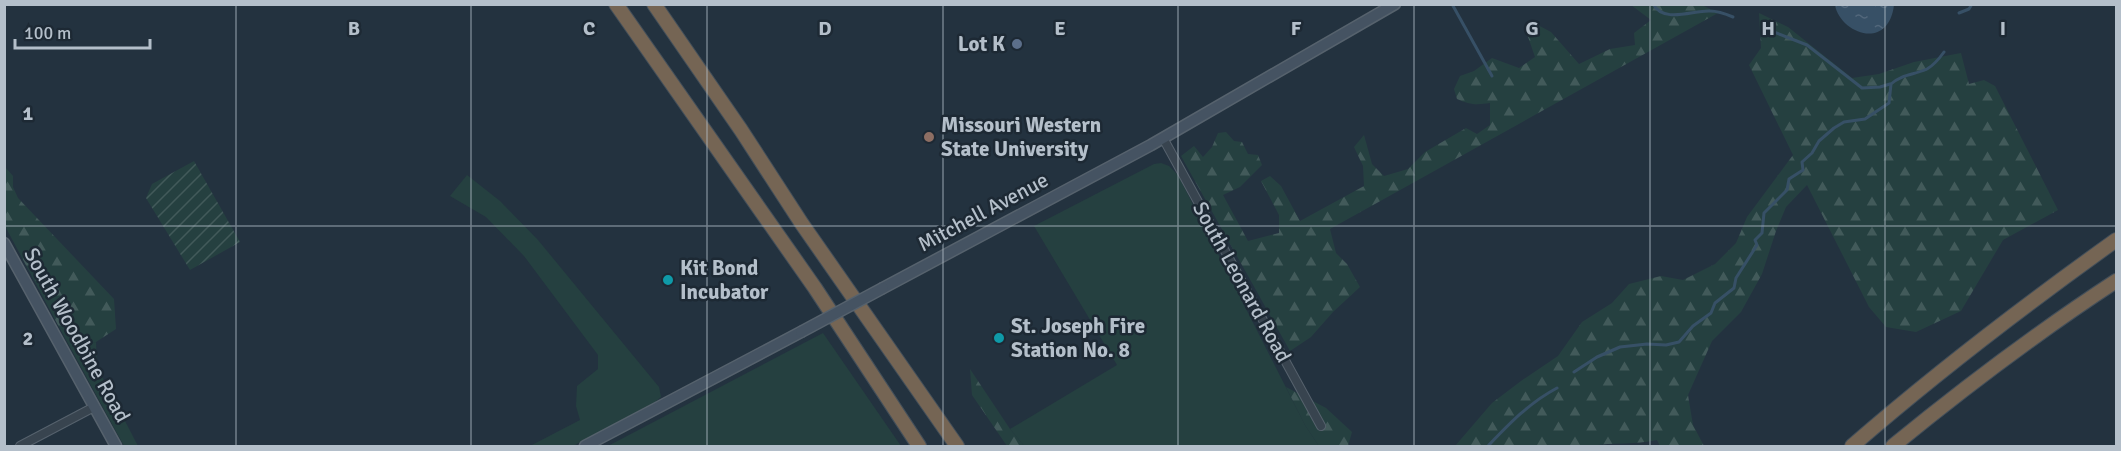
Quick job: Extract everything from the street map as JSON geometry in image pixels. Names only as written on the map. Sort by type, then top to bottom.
[{"type":"highway","points":[[616,4],[815,288],[919,447]]},
{"type":"highway","points":[[654,4],[741,130],[802,224],[957,447]]},
{"type":"highway","points":[[1852,447],[1896,408],[2025,305],[2116,240]]},
{"type":"highway","points":[[1893,447],[1950,399],[2054,322],[2116,281]]},
{"type":"street","name":"Mitchell Avenue","points":[[585,447],[1163,138],[1395,4]]},
{"type":"street","name":"South Leonard Road","points":[[1163,138],[1321,426]]},
{"type":"street","name":"South Woodbine Road","points":[[4,243],[116,447]]},
{"type":"street","points":[[20,447],[94,407]]},
{"type":"green space","points":[[1631,5],[1702,5],[1718,13],[1330,229],[1336,253],[1347,264],[1360,287],[1311,337],[1290,351],[1181,156],[1194,146],[1203,157],[1212,147],[1218,133],[1226,132],[1234,141],[1242,142],[1248,154],[1258,155],[1262,165],[1240,187],[1223,195],[1248,241],[1279,233],[1279,215],[1261,181],[1270,176],[1281,186],[1300,221],[1364,186],[1363,166],[1354,147],[1364,135],[1372,164],[1384,176],[1408,169],[1425,152],[1466,128],[1477,134],[1490,125],[1490,103],[1474,104],[1462,101],[1457,99],[1454,89],[1460,76],[1474,71],[1492,58],[1519,68],[1535,57],[1526,31],[1532,22],[1551,32],[1579,64],[1610,49],[1635,45],[1634,33],[1651,20]]},
{"type":"green space","points":[[1759,13],[1788,27],[1852,78],[1879,74],[1914,62],[1961,53],[1969,84],[1984,80],[1995,86],[2058,210],[2003,240],[1961,311],[1916,332],[1886,327],[1869,307],[1807,185],[1786,207],[1762,274],[1741,312],[1712,341],[1688,395],[1693,425],[1704,446],[1660,446],[1657,440],[1591,446],[1455,446],[1492,403],[1558,356],[1582,322],[1612,303],[1629,284],[1661,276],[1683,280],[1715,264],[1736,243],[1747,217],[1793,155],[1749,65],[1761,48]]},
{"type":"green space","points":[[194,161],[240,242],[190,270],[146,198],[152,184]]},
{"type":"green space","points":[[1161,163],[1169,166],[1178,175],[1305,425],[1319,446],[1024,446],[1010,429],[1117,365],[1034,226],[1154,164]]},
{"type":"green space","points":[[5,167],[13,176],[13,187],[18,198],[114,299],[116,329],[96,342],[84,344],[59,327],[5,226]]},
{"type":"green space","points":[[467,175],[500,201],[538,240],[659,387],[661,397],[573,446],[530,446],[580,420],[576,406],[577,386],[598,369],[598,355],[524,256],[486,217],[450,196]]},
{"type":"green space","points":[[59,327],[84,344],[96,342],[97,367],[138,446],[124,446]]},
{"type":"green space","points":[[823,333],[901,446],[608,446]]},
{"type":"green space","points":[[970,369],[1024,446],[1007,446],[972,395]]},
{"type":"green space","points":[[1286,387],[1326,408],[1352,432],[1348,446],[1319,446],[1305,425]]},
{"type":"water","points":[[1835,4],[1894,5],[1890,20],[1883,29],[1874,33],[1864,33],[1854,30],[1845,23]]},
{"type":"waterway","points":[[1452,4],[1492,76]]},
{"type":"waterway","points":[[1653,4],[1658,10],[1671,15],[1710,11],[1733,17]]},
{"type":"waterway","points":[[1959,13],[1969,9],[1972,4]]},
{"type":"waterway","points":[[1764,28],[1807,45],[1862,88],[1890,84]]},
{"type":"waterway","points":[[1574,372],[1597,357],[1620,347],[1647,344],[1666,345],[1679,342],[1693,326],[1711,313],[1715,303],[1734,288],[1736,278],[1757,245],[1755,240],[1762,233],[1764,213],[1787,190],[1789,179],[1803,170],[1802,162],[1812,153],[1819,141],[1844,122],[1865,119],[1889,103],[1891,84],[1904,76],[1927,69],[1944,52]]},
{"type":"waterway","points":[[1488,446],[1512,421],[1557,388]]},
{"type":"place","name":"Lot K","points":[[1017,44]]},
{"type":"place","name":"Missouri Western State University","points":[[929,137]]},
{"type":"place","name":"Kit Bond Incubator","points":[[668,280]]},
{"type":"place","name":"St. Joseph Fire Station No. 8","points":[[999,338]]}]
